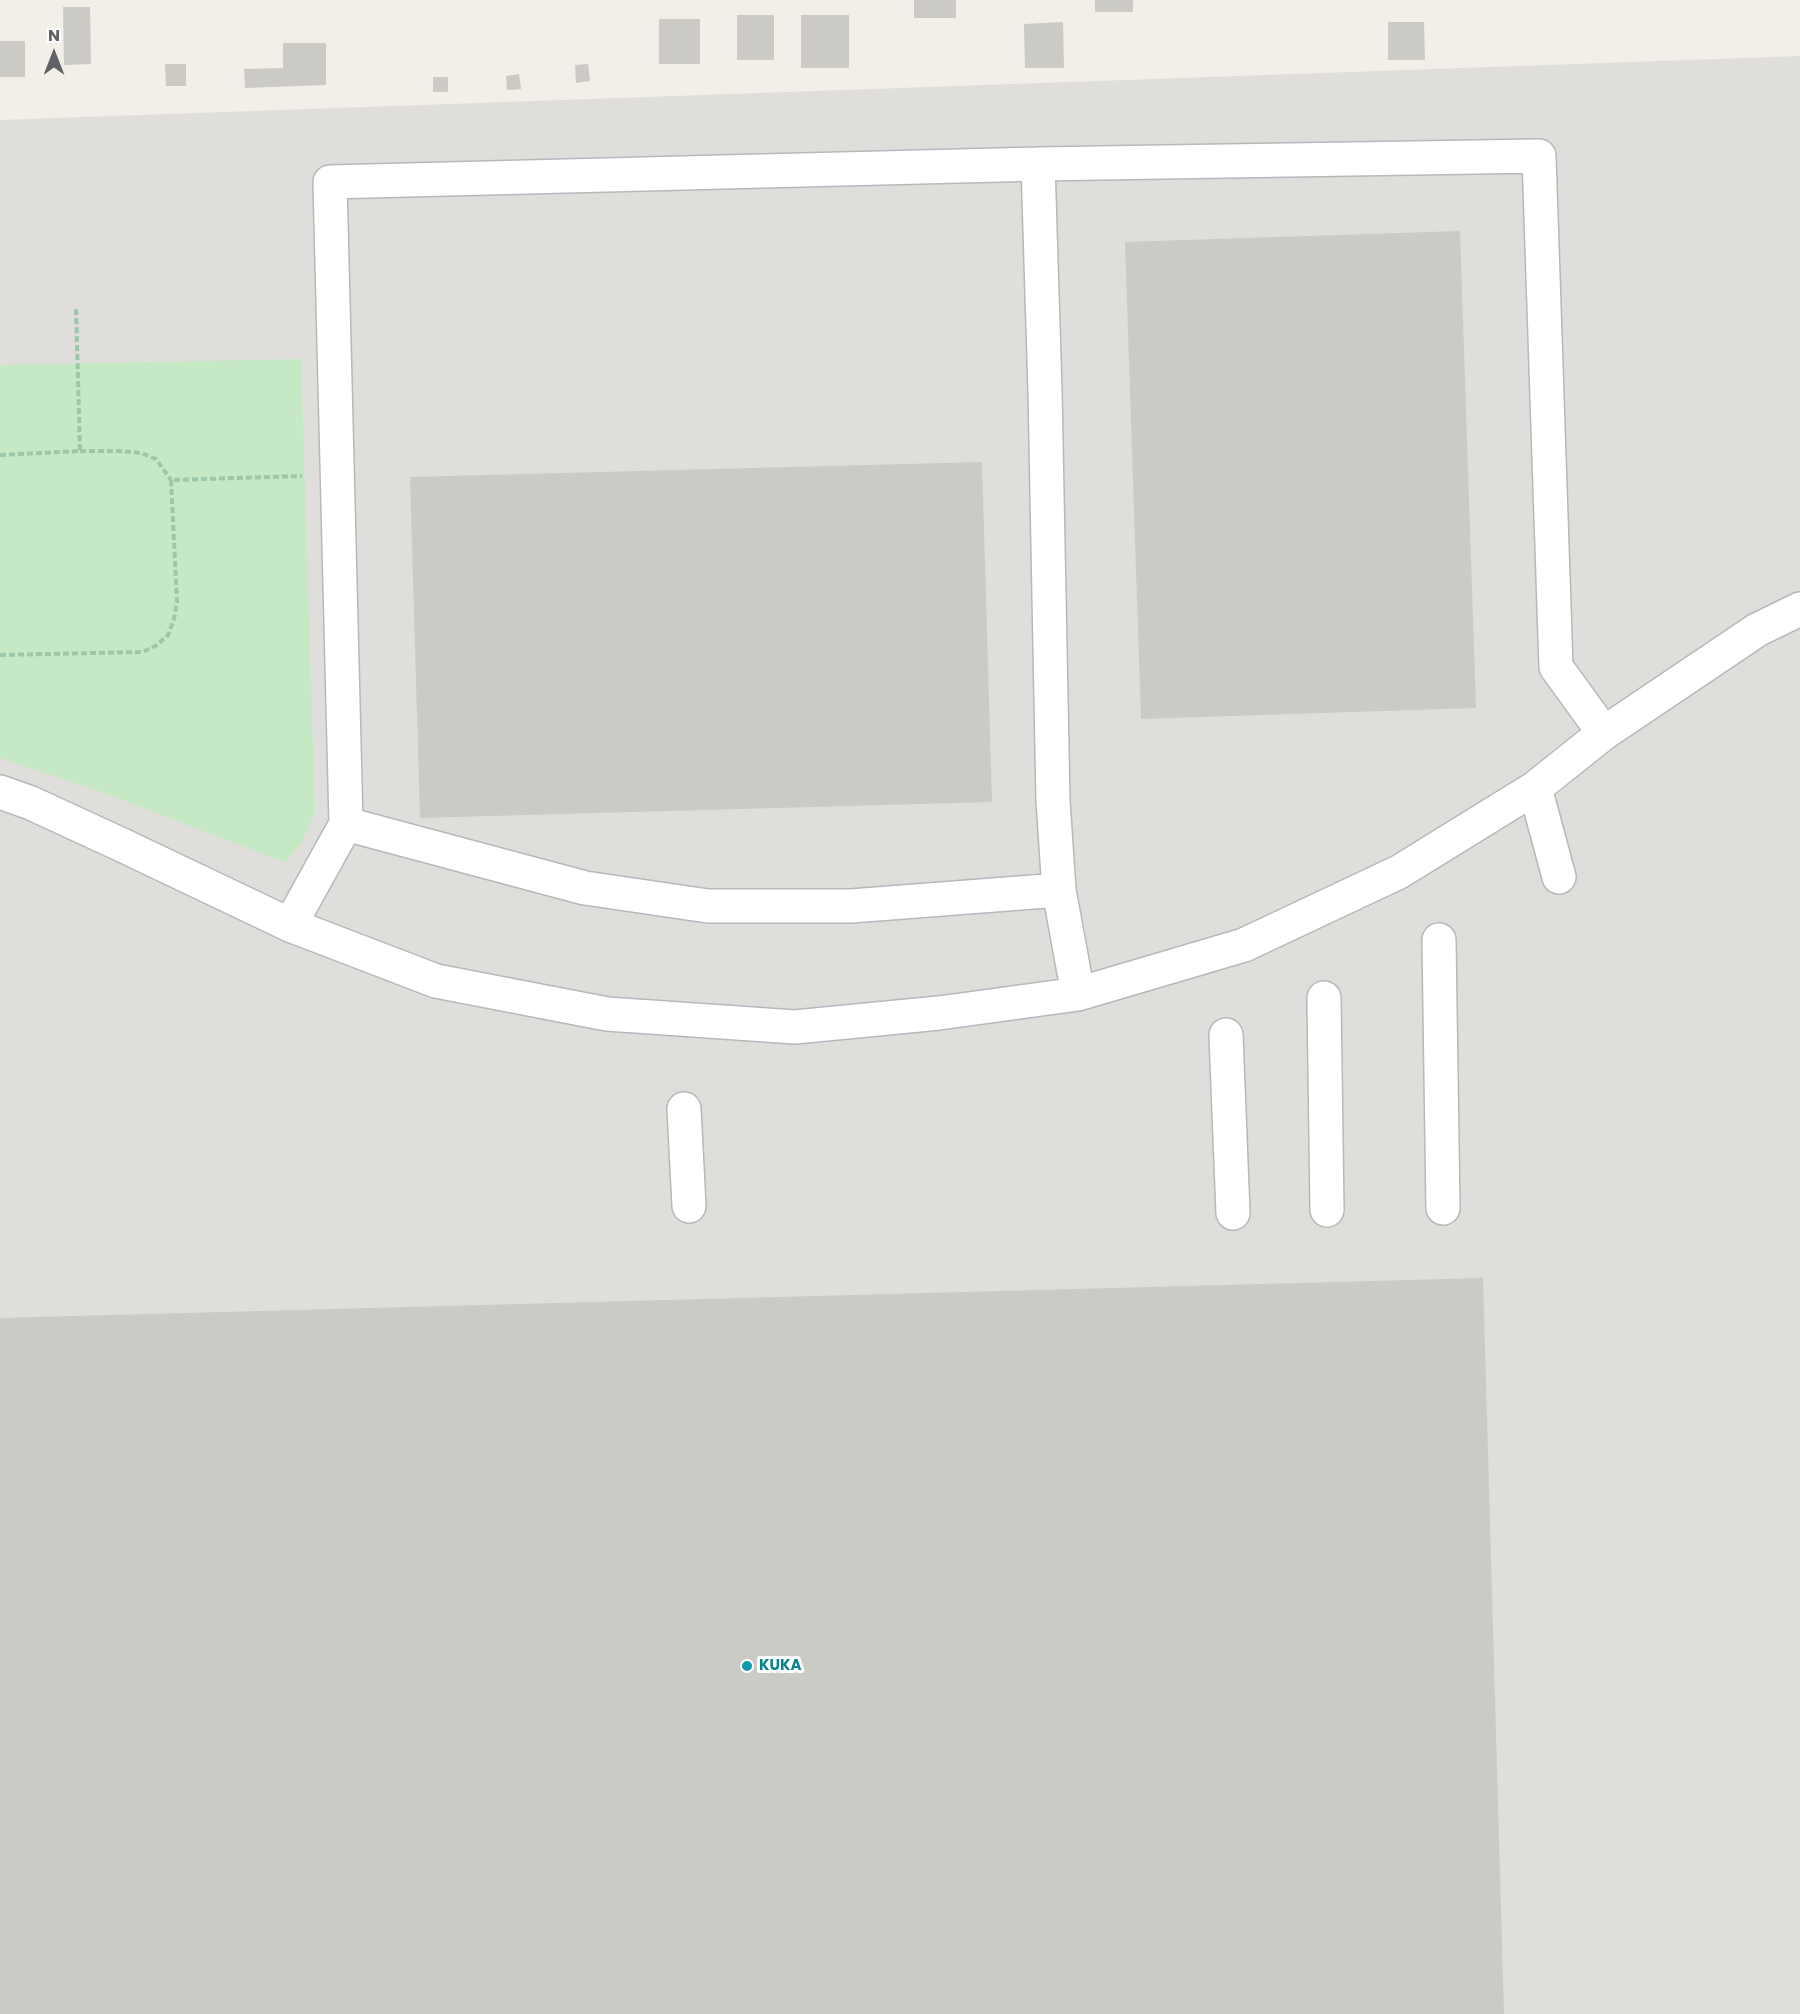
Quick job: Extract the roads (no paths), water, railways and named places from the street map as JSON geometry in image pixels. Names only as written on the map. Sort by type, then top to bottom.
[{"type":"street","points":[[290,925],[346,824],[330,182],[1038,164],[1539,156],[1556,667],[1605,733]]},
{"type":"street","points":[[1038,164],[1053,801],[1059,890],[1078,994]]},
{"type":"street","points":[[0,792],[31,803],[102,835],[290,925],[436,981],[607,1014],[795,1027],[939,1013],[1078,994],[1244,945],[1399,872],[1535,788],[1605,733],[1757,630],[1800,609]]},
{"type":"street","points":[[1535,788],[1559,877]]},
{"type":"street","points":[[346,824],[585,888],[708,906],[851,906],[1059,890]]},
{"type":"street","points":[[1439,940],[1443,1208]]},
{"type":"street","points":[[1324,998],[1327,1210]]},
{"type":"street","points":[[1226,1035],[1233,1214]]},
{"type":"street","points":[[684,1109],[689,1206]]},
{"type":"place","name":"KUKA","points":[[747,1666]]}]
